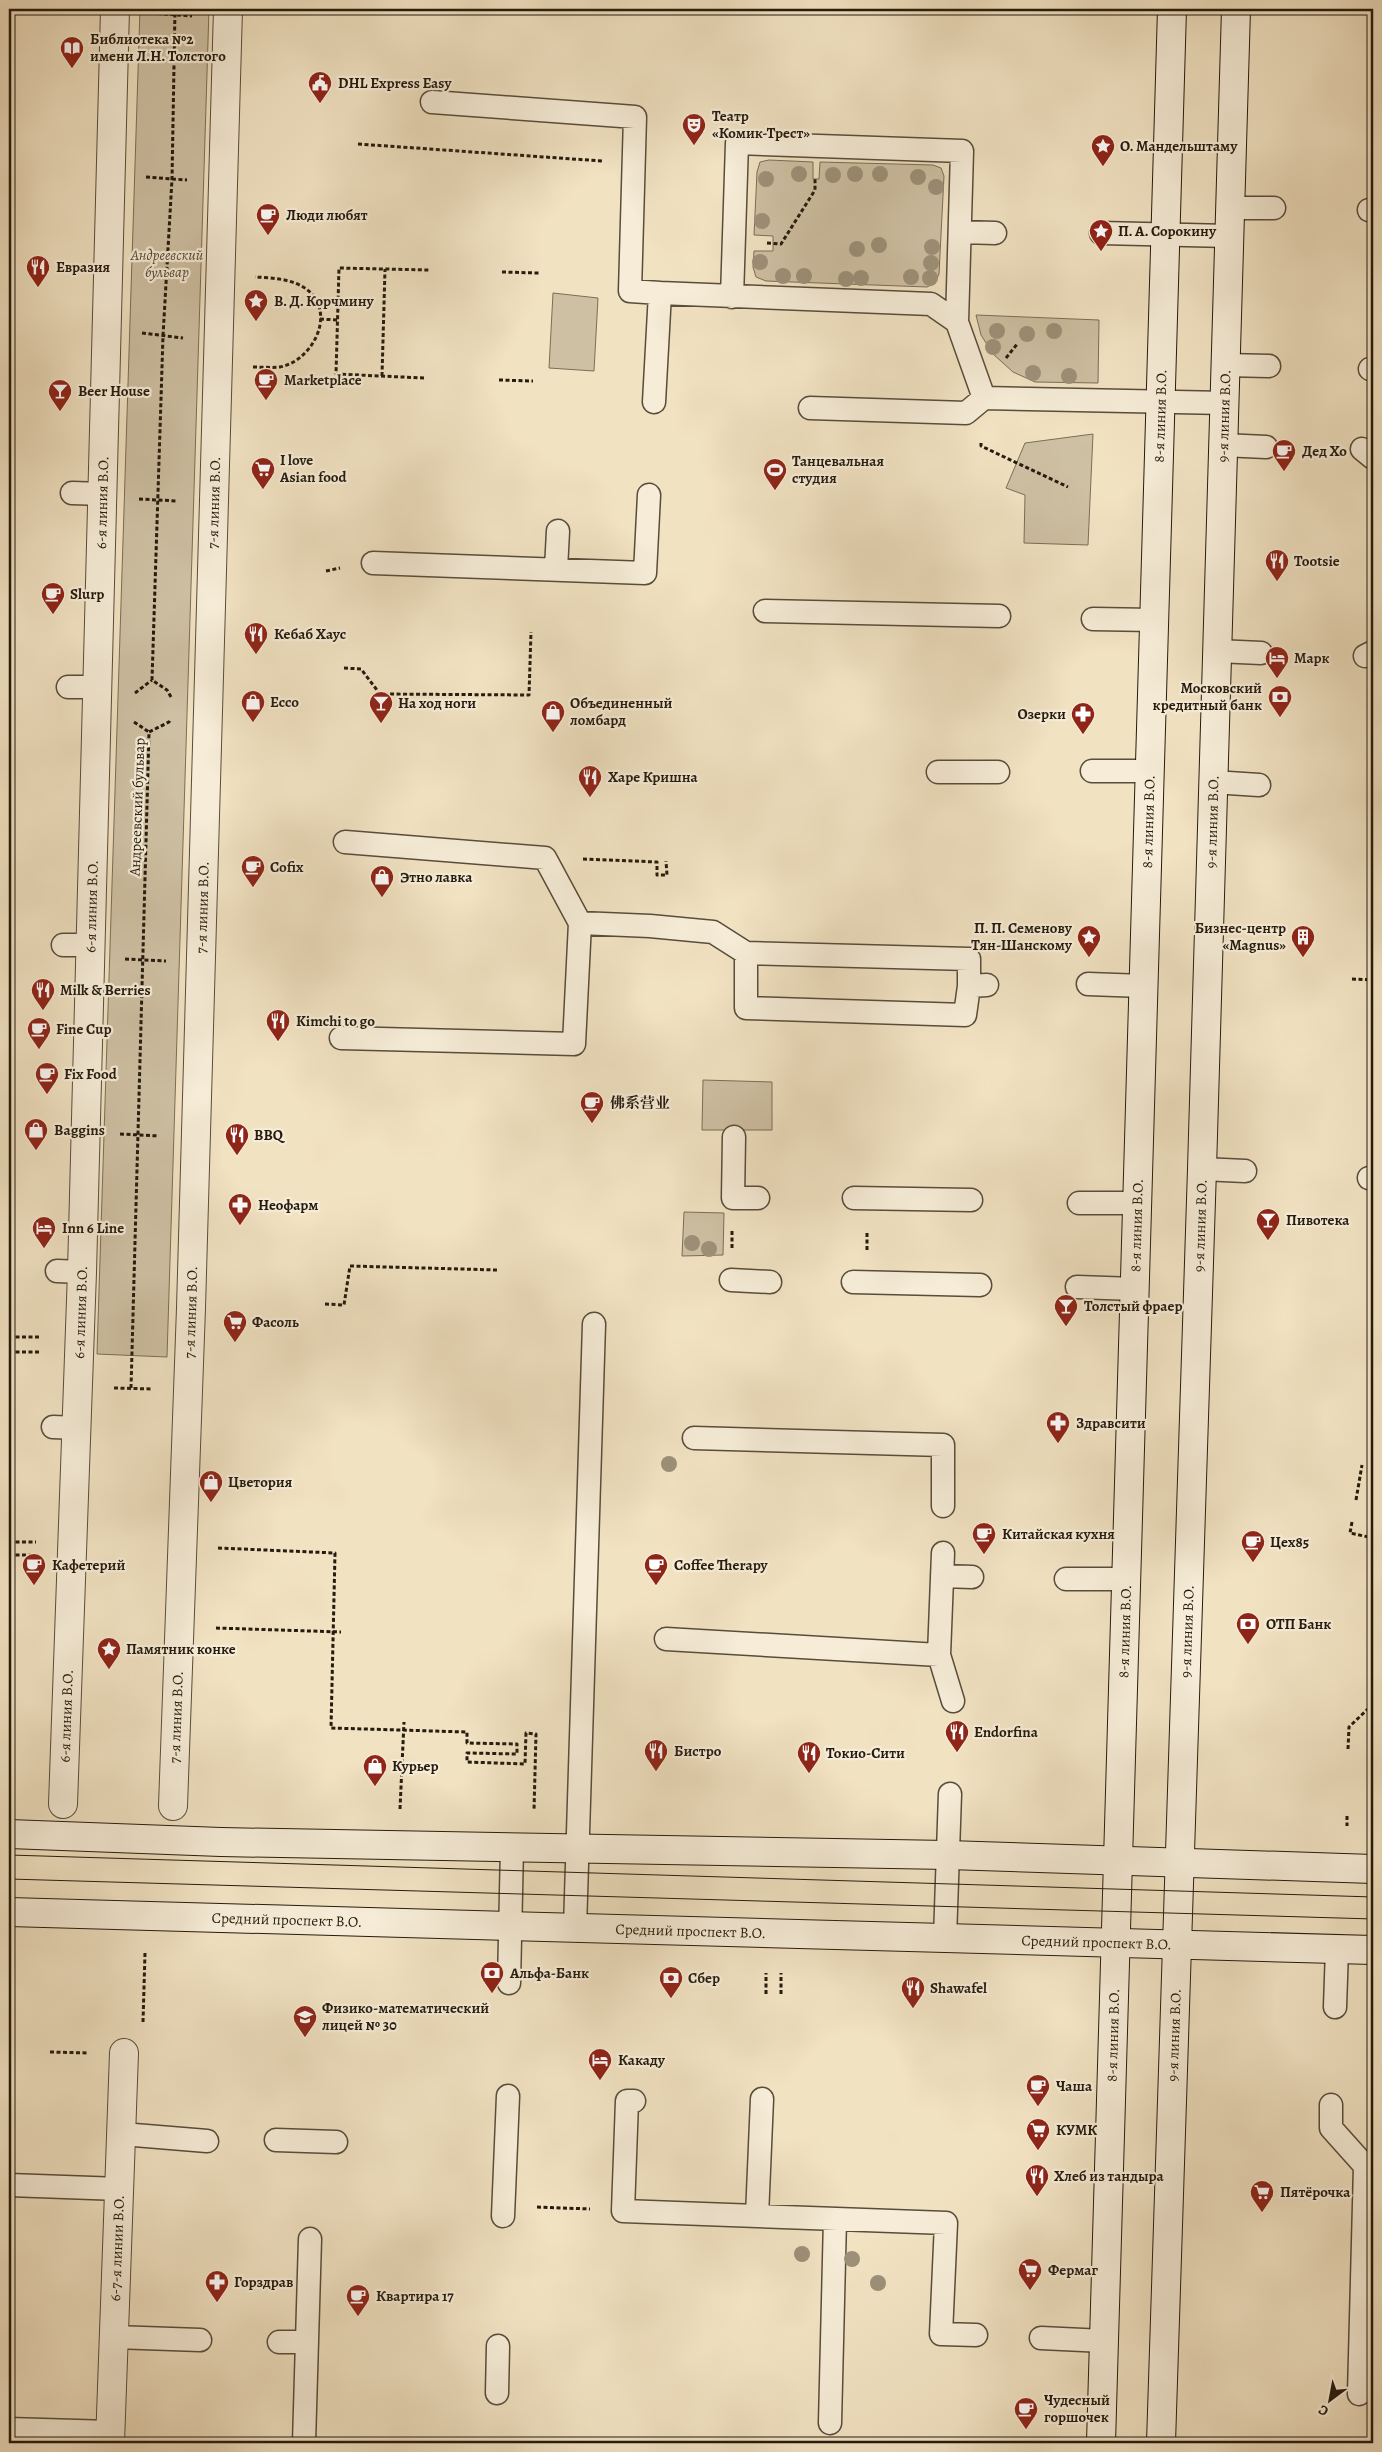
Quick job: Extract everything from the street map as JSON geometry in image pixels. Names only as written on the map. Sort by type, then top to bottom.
[{"type":"main road","name":"6-я линия В.О.","points":[[63,1804],[65,1427],[79,1386],[69,1272],[86,1134],[115,9]]},
{"type":"main road","name":"8-я линия В.О.","points":[[1101,2443],[1172,9]]},
{"type":"main road","name":"9-я линия В.О.","points":[[1161,2443],[1218,651],[1236,9]]},
{"type":"main road","name":"7-я линия В.О.","points":[[173,1806],[228,14]]},
{"type":"main road","points":[[9,1834],[221,1842],[948,1854],[1373,1869]]},
{"type":"main road","name":"Средний проспект В.О.","points":[[9,1912],[1373,1950]]},
{"type":"main road","name":"6-7-я линии В.О.","points":[[110,2438],[124,2053]]},
{"type":"lane","points":[[432,102],[635,117],[630,291],[931,304],[957,322]]},
{"type":"lane","points":[[732,296],[737,143],[962,151],[957,322],[984,398]]},
{"type":"lane","points":[[1230,208],[1274,208]]},
{"type":"lane","points":[[961,232],[995,233]]},
{"type":"lane","points":[[1101,233],[1229,236]]},
{"type":"lane","points":[[654,402],[660,293]]},
{"type":"lane","points":[[1226,364],[1269,366]]},
{"type":"lane","points":[[810,408],[966,413],[984,398],[1225,404]]},
{"type":"lane","points":[[1223,445],[1266,447]]},
{"type":"lane","points":[[72,493],[103,496]]},
{"type":"lane","points":[[373,563],[645,573],[649,495]]},
{"type":"lane","points":[[556,569],[558,531]]},
{"type":"lane","points":[[765,611],[999,616]]},
{"type":"lane","points":[[1094,619],[1154,620]]},
{"type":"lane","points":[[1218,651],[1261,652]]},
{"type":"lane","points":[[68,687],[98,688]]},
{"type":"lane","points":[[1092,771],[1150,771]]},
{"type":"lane","points":[[938,772],[998,772]]},
{"type":"lane","points":[[1213,782],[1259,785]]},
{"type":"lane","points":[[341,1038],[574,1044],[580,922],[545,858],[345,842]]},
{"type":"lane","points":[[580,922],[713,932],[746,953],[969,959],[978,985],[965,1015],[746,1008],[746,953]]},
{"type":"lane","points":[[63,944],[91,951]]},
{"type":"lane","points":[[1088,984],[1143,986]]},
{"type":"lane","points":[[734,1137],[733,1198],[758,1198]]},
{"type":"lane","points":[[1202,1169],[1245,1171]]},
{"type":"lane","points":[[861,1198],[971,1200]]},
{"type":"lane","points":[[1080,1203],[1137,1203]]},
{"type":"lane","points":[[731,1280],[770,1282]]},
{"type":"lane","points":[[860,1282],[980,1285]]},
{"type":"lane","points":[[1077,1287],[1135,1289]]},
{"type":"lane","points":[[575,1928],[594,1324]]},
{"type":"lane","points":[[694,1438],[943,1445],[943,1506]]},
{"type":"lane","points":[[944,1553],[939,1655],[953,1701]]},
{"type":"lane","points":[[942,1576],[972,1577]]},
{"type":"lane","points":[[1066,1579],[1126,1579]]},
{"type":"lane","points":[[666,1639],[939,1655]]},
{"type":"lane","points":[[945,1938],[950,1794]]},
{"type":"lane","points":[[509,1983],[512,1847]]},
{"type":"lane","points":[[1335,2007],[1337,1949]]},
{"type":"lane","points":[[503,2211],[508,2096]]},
{"type":"lane","points":[[758,2216],[762,2099]]},
{"type":"lane","points":[[634,2101],[627,2101],[623,2211],[946,2223],[941,2334],[976,2336]]},
{"type":"lane","points":[[1331,2105],[1332,2128],[1365,2166],[1359,2394]]},
{"type":"lane","points":[[122,2134],[207,2141]]},
{"type":"lane","points":[[276,2140],[336,2142]]},
{"type":"lane","points":[[9,2185],[120,2189]]},
{"type":"lane","points":[[830,2423],[835,2219]]},
{"type":"lane","points":[[304,2443],[310,2239]]},
{"type":"lane","points":[[114,2337],[200,2340]]},
{"type":"lane","points":[[1041,2338],[1104,2341]]},
{"type":"lane","points":[[279,2342],[307,2342]]},
{"type":"lane","points":[[496,2393],[498,2346]]},
{"type":"lane","points":[[9,2429],[110,2438]]},
{"type":"path","points":[[115,9],[175,15],[228,14]]},
{"type":"path","points":[[152,680],[164,336],[172,179],[175,9]]},
{"type":"path","points":[[358,144],[634,163]]},
{"type":"path","points":[[734,243],[781,244],[815,190],[816,147]]},
{"type":"path","points":[[111,175],[223,183]]},
{"type":"path","points":[[424,378],[336,374],[338,268],[429,270]]},
{"type":"path","points":[[382,376],[386,269]]},
{"type":"path","points":[[502,272],[539,273]]},
{"type":"path","points":[[107,330],[164,336],[218,354],[281,366],[301,356],[316,339],[320,319],[315,298],[300,285],[282,278],[220,276]]},
{"type":"path","points":[[320,319],[337,320]]},
{"type":"path","points":[[499,380],[533,381]]},
{"type":"path","points":[[103,496],[213,503]]},
{"type":"path","points":[[344,668],[361,668],[380,694],[529,695],[531,632]]},
{"type":"path","points":[[132,698],[136,690],[152,680]]},
{"type":"path","points":[[152,680],[167,690],[171,699]]},
{"type":"path","points":[[131,714],[134,723],[149,732]]},
{"type":"path","name":"Андреевский бульвар","points":[[131,1388],[149,732],[169,722],[172,715]]},
{"type":"path","points":[[545,858],[657,862],[657,875],[667,875],[666,861]]},
{"type":"path","points":[[91,951],[144,960],[199,962]]},
{"type":"path","points":[[1352,979],[1373,980]]},
{"type":"path","points":[[86,1134],[195,1137]]},
{"type":"path","points":[[731,1280],[733,1198]]},
{"type":"path","points":[[860,1282],[861,1198]]},
{"type":"path","points":[[324,1304],[344,1304],[350,1266],[497,1270]]},
{"type":"path","points":[[9,1338],[39,1337]]},
{"type":"path","points":[[9,1352],[39,1352]]},
{"type":"path","points":[[79,1386],[186,1390]]},
{"type":"path","points":[[1356,1500],[1362,1465]]},
{"type":"path","points":[[1352,1522],[1350,1533],[1373,1538]]},
{"type":"path","points":[[9,1542],[41,1542]]},
{"type":"path","points":[[182,1547],[335,1554],[330,1728],[467,1732],[467,1743],[517,1744],[517,1754],[467,1754],[467,1762],[525,1764],[526,1733],[536,1734],[534,1816]]},
{"type":"path","points":[[9,1555],[38,1555]]},
{"type":"path","points":[[180,1626],[340,1632]]},
{"type":"path","points":[[1348,1749],[1349,1726],[1372,1705],[1373,1688]]},
{"type":"path","points":[[400,1812],[404,1722]]},
{"type":"path","points":[[1347,1816],[1347,1826]]},
{"type":"path","points":[[766,1972],[766,1994]]},
{"type":"path","points":[[781,1973],[781,1994]]},
{"type":"path","points":[[503,2211],[591,2209]]},
{"type":"green space","name":"Андреевский бульвар","points":[[140,9],[209,9],[167,1357],[97,1354]]},
{"type":"green space","points":[[769,160],[813,162],[813,179],[819,179],[820,162],[933,165],[941,168],[944,176],[939,274],[935,283],[927,287],[766,281],[756,277],[753,267],[754,251],[773,251],[773,236],[754,235],[757,172],[760,162]]},
{"type":"green space","points":[[553,293],[598,298],[594,371],[549,368]]},
{"type":"green space","points":[[976,315],[1099,320],[1098,383],[1035,382],[1013,372],[993,354],[981,335]]},
{"type":"green space","points":[[1093,434],[1088,545],[1024,543],[1025,495],[1006,488],[1025,443]]},
{"type":"green space","points":[[703,1080],[772,1082],[772,1130],[702,1130]]},
{"type":"green space","points":[[684,1212],[724,1213],[723,1255],[682,1256]]},
{"type":"tram line","points":[[9,1855],[1373,1897]]},
{"type":"tram line","points":[[9,1879],[1373,1919]]},
{"type":"place","name":"Библиотека №2 имени Л.Н. Толстого","points":[[72,69]]},
{"type":"place","name":"DHL Express Easy","points":[[320,104]]},
{"type":"place","name":"Театр «Комик-Трест»","points":[[694,146]]},
{"type":"place","name":"О. Мандельштаму","points":[[1103,167]]},
{"type":"place","name":"Люди любят","points":[[268,236]]},
{"type":"place","name":"П. А. Сорокину","points":[[1101,252]]},
{"type":"place","name":"Евразия","points":[[38,288]]},
{"type":"place","name":"В. Д. Корчмину","points":[[256,322]]},
{"type":"place","name":"Marketplace","points":[[266,401]]},
{"type":"place","name":"Beer House","points":[[60,412]]},
{"type":"place","name":"Дед Хо","points":[[1284,472]]},
{"type":"place","name":"I love Asian food","points":[[263,490]]},
{"type":"place","name":"Танцевальная студия","points":[[775,491]]},
{"type":"place","name":"Tootsie","points":[[1277,582]]},
{"type":"place","name":"Slurp","points":[[53,615]]},
{"type":"place","name":"Кебаб Хаус","points":[[256,655]]},
{"type":"place","name":"Марк","points":[[1277,679]]},
{"type":"place","name":"Московский кредитный банк","points":[[1280,718]]},
{"type":"place","name":"Ecco","points":[[253,723]]},
{"type":"place","name":"На ход ноги","points":[[381,724]]},
{"type":"place","name":"Объединенный ломбард","points":[[553,733]]},
{"type":"place","name":"Озерки","points":[[1083,735]]},
{"type":"place","name":"Харе Кришна","points":[[590,798]]},
{"type":"place","name":"Cofix","points":[[253,888]]},
{"type":"place","name":"Этно лавка","points":[[382,898]]},
{"type":"place","name":"П. П. Семенову Тян-Шанскому","points":[[1089,958]]},
{"type":"place","name":"Бизнес-центр «Magnus»","points":[[1303,958]]},
{"type":"place","name":"Milk & Berries","points":[[43,1011]]},
{"type":"place","name":"Kimchi to go","points":[[278,1042]]},
{"type":"place","name":"Fine Cup","points":[[39,1050]]},
{"type":"place","name":"Fix Food","points":[[47,1095]]},
{"type":"place","name":"佛系营业","points":[[592,1124]]},
{"type":"place","name":"Baggins","points":[[36,1151]]},
{"type":"place","name":"BBQ","points":[[237,1156]]},
{"type":"place","name":"Неофарм","points":[[240,1226]]},
{"type":"place","name":"Пивотека","points":[[1268,1241]]},
{"type":"place","name":"Inn 6 Line","points":[[44,1249]]},
{"type":"place","name":"Толстый фраер","points":[[1066,1327]]},
{"type":"place","name":"Фасоль","points":[[235,1343]]},
{"type":"place","name":"Здравсити","points":[[1058,1444]]},
{"type":"place","name":"Цветория","points":[[211,1503]]},
{"type":"place","name":"Китайская кухня","points":[[984,1555]]},
{"type":"place","name":"Цех85","points":[[1253,1563]]},
{"type":"place","name":"Кафетерий","points":[[34,1586]]},
{"type":"place","name":"Coffee Therapy","points":[[656,1586]]},
{"type":"place","name":"ОТП Банк","points":[[1248,1645]]},
{"type":"place","name":"Памятник конке","points":[[109,1670]]},
{"type":"place","name":"Endorfina","points":[[957,1753]]},
{"type":"place","name":"Бистро","points":[[656,1772]]},
{"type":"place","name":"Токио-Сити","points":[[809,1774]]},
{"type":"place","name":"Курьер","points":[[375,1787]]},
{"type":"place","name":"Альфа-Банк","points":[[492,1994]]},
{"type":"place","name":"Сбер","points":[[671,1999]]},
{"type":"place","name":"Shawafel","points":[[913,2009]]},
{"type":"place","name":"Физико-математический лицей № 30","points":[[305,2038]]},
{"type":"place","name":"Какаду","points":[[600,2081]]},
{"type":"place","name":"Чаша","points":[[1038,2107]]},
{"type":"place","name":"КУМК","points":[[1038,2151]]},
{"type":"place","name":"Хлеб из тандыра","points":[[1037,2197]]},
{"type":"place","name":"Пятёрочка","points":[[1262,2213]]},
{"type":"place","name":"Фермаг","points":[[1030,2291]]},
{"type":"place","name":"Горздрав","points":[[217,2303]]},
{"type":"place","name":"Квартира 17","points":[[358,2317]]},
{"type":"place","name":"Чудесный горшочек","points":[[1026,2430]]}]
